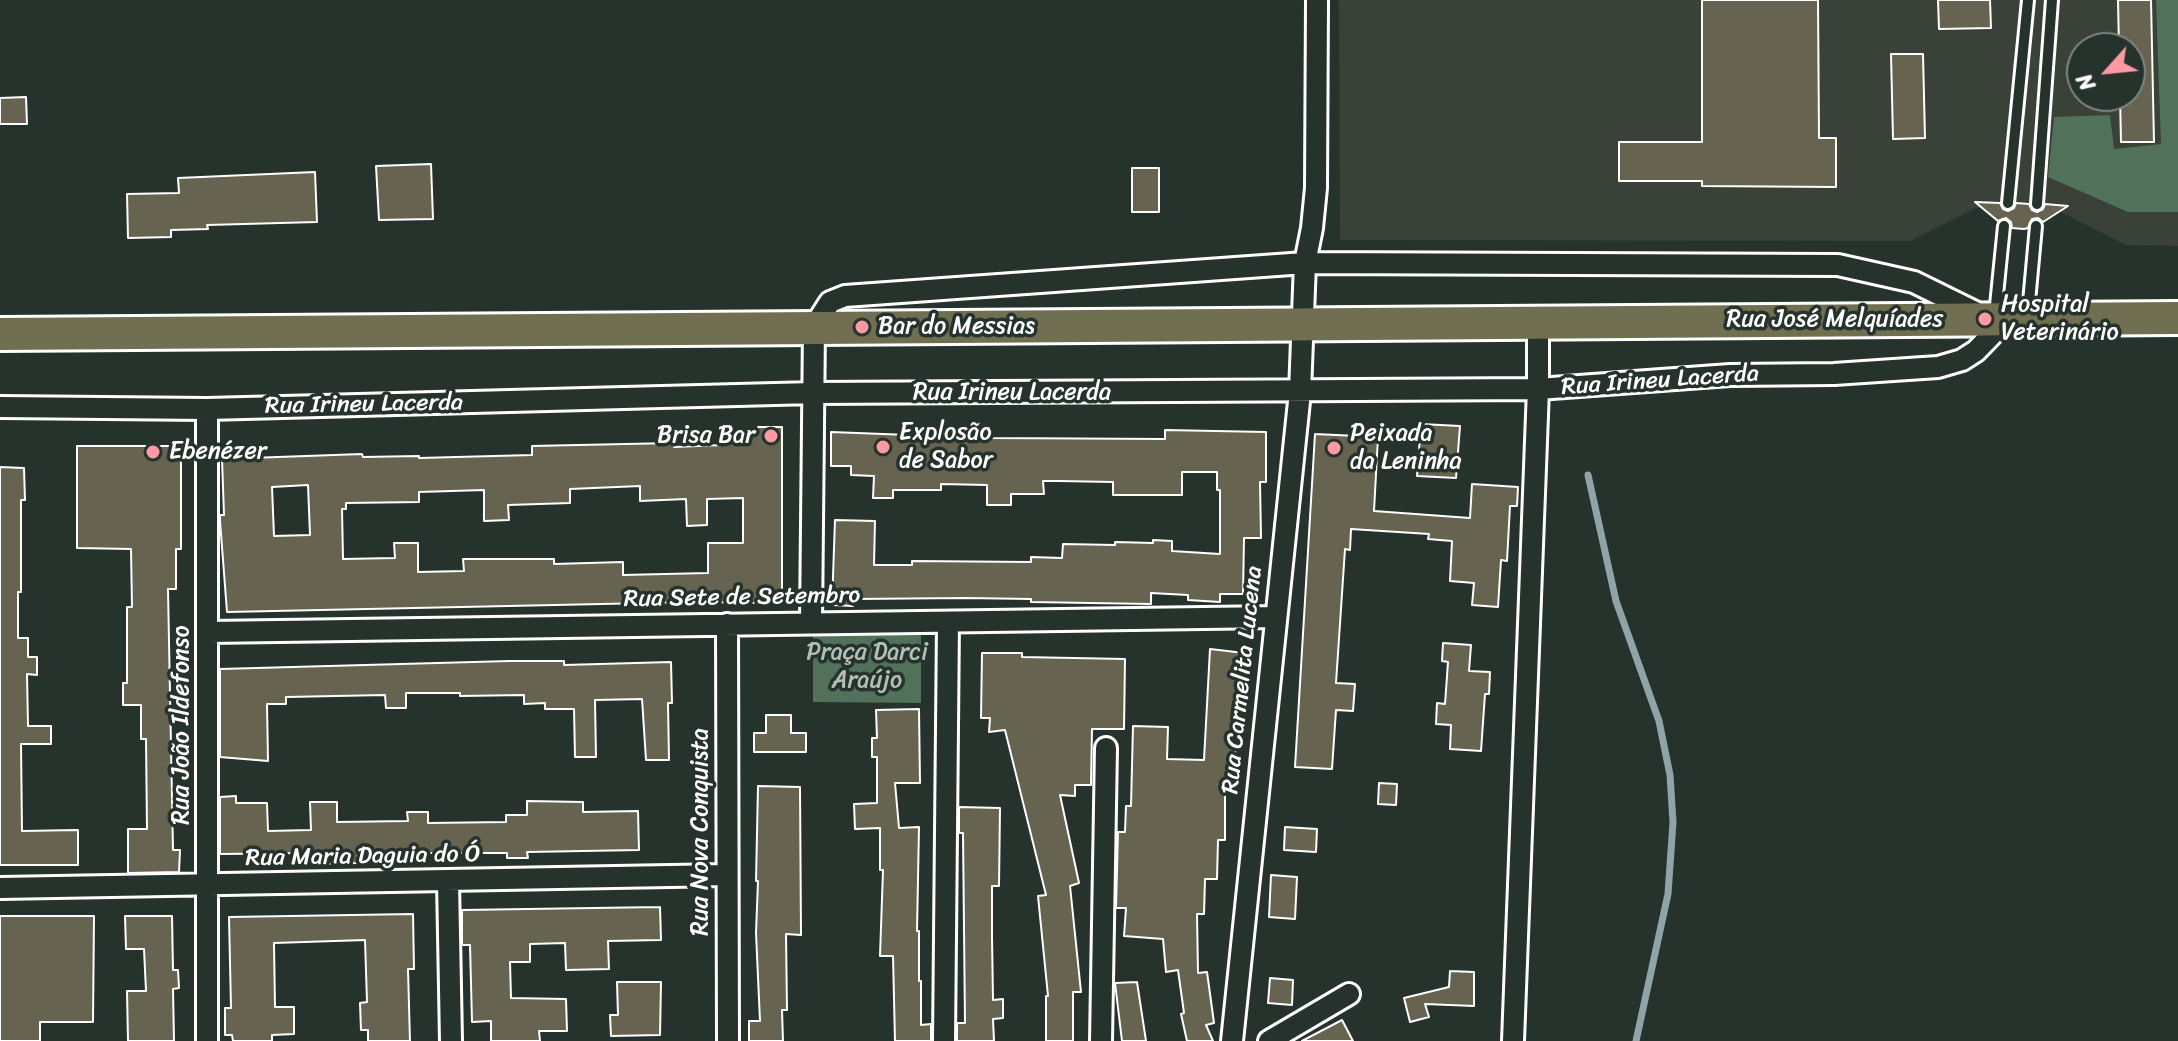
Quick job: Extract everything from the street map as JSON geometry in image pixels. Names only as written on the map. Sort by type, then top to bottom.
[{"type":"main road","name":"Rua José Melquíades","points":[[1539,322],[2178,318]]},
{"type":"main road","points":[[0,334],[1539,322]]},
{"type":"street","name":"Rua Carmelita Lucena","points":[[1232,1041],[1300,392],[1305,263],[1316,188],[1317,0]]},
{"type":"street","points":[[811,622],[814,327],[830,302],[845,296],[1305,263],[1838,265],[1914,282],[2004,319]]},
{"type":"street","name":"Rua Irineu Lacerda","points":[[0,407],[207,409],[813,393],[1538,389],[1730,375],[1834,374],[1938,367],[1962,360],[1976,351],[2004,319]]},
{"type":"street","points":[[1513,1041],[1539,322]]},
{"type":"street","name":"Rua João Ildefonso","points":[[207,409],[207,1041]]},
{"type":"street","name":"Rua Sete de Setembro","points":[[208,632],[1275,617]]},
{"type":"street","points":[[944,1041],[948,622]]},
{"type":"street","name":"Rua Nova Conquista","points":[[727,624],[728,1041]]},
{"type":"street","points":[[1101,1041],[1106,748]]},
{"type":"street","name":"Rua Maria Daguia do Ó","points":[[0,888],[726,875]]},
{"type":"street","points":[[448,881],[451,1041]]},
{"type":"street","points":[[1269,1041],[1349,994]]},
{"type":"lane","points":[[2008,203],[2028,0]]},
{"type":"lane","points":[[2037,204],[2052,0]]},
{"type":"lane","points":[[2004,226],[2004,319]]},
{"type":"lane","points":[[2004,319],[2036,226]]},
{"type":"shaded area","points":[[1339,0],[2178,0],[2178,246],[2126,245],[2055,209],[1976,208],[1910,241],[1340,240]]},
{"type":"green space","points":[[2156,0],[2178,0],[2178,212],[2128,212],[2048,177],[2054,117],[2110,115],[2114,149],[2161,144]]},
{"type":"green space","name":"Praça Darci Araújo","points":[[813,630],[921,631],[921,703],[813,702]]},
{"type":"building","points":[[1702,0],[1818,0],[1819,138],[1836,138],[1836,187],[1702,186],[1702,181],[1619,181],[1619,142],[1702,142]]},
{"type":"building","points":[[1938,0],[1990,0],[1991,28],[1939,29]]},
{"type":"building","points":[[2118,0],[2151,0],[2154,142],[2121,142],[2120,112],[2146,112],[2146,32],[2119,32]]},
{"type":"building","points":[[1891,54],[1923,54],[1925,138],[1893,139]]},
{"type":"building","points":[[26,97],[27,124],[0,124],[0,98]]},
{"type":"building","points":[[431,164],[433,219],[379,220],[376,166]]},
{"type":"building","points":[[1132,168],[1159,168],[1159,212],[1132,212]]},
{"type":"building","points":[[315,172],[317,222],[207,225],[208,229],[171,230],[171,237],[128,238],[127,194],[179,193],[178,178]]},
{"type":"building","points":[[1975,202],[2000,203],[2008,211],[2016,203],[2029,204],[2037,212],[2045,204],[2068,206],[2043,222],[2038,218],[2032,219],[2028,228],[2024,229],[2012,228],[2006,218],[1998,221]]},
{"type":"building","points":[[1421,424],[1460,426],[1456,478],[1417,476]]},
{"type":"building","points":[[758,427],[782,427],[782,603],[695,602],[227,612],[220,521],[220,515],[224,515],[222,459],[362,454],[363,457],[419,458],[532,455],[532,446],[723,445],[723,431],[758,431]],"holes":[[[308,485],[310,535],[274,536],[272,487]],[[640,486],[640,501],[686,499],[687,526],[707,525],[707,499],[743,498],[743,543],[708,543],[708,573],[623,575],[623,562],[554,564],[554,559],[463,559],[464,571],[418,572],[418,543],[394,543],[395,558],[343,559],[342,509],[346,509],[346,503],[419,502],[419,492],[484,490],[484,521],[509,520],[508,505],[570,503],[570,489]]]},
{"type":"building","points":[[1165,430],[1266,432],[1266,482],[1260,482],[1261,538],[1244,538],[1243,594],[1220,594],[1220,602],[1188,600],[1188,595],[1151,593],[1151,604],[966,598],[853,599],[853,606],[832,605],[835,520],[875,521],[874,565],[912,565],[912,561],[1031,562],[1031,557],[1062,558],[1063,544],[1115,545],[1115,542],[1153,543],[1153,540],[1172,541],[1172,551],[1220,554],[1220,490],[1217,490],[1217,472],[1182,472],[1182,495],[1113,495],[1113,482],[1043,481],[1044,494],[1011,494],[1011,505],[987,505],[987,485],[941,484],[941,490],[893,490],[893,498],[873,498],[874,476],[851,475],[851,466],[831,466],[831,432],[987,438],[1165,439]]},
{"type":"building","points":[[1315,434],[1378,437],[1374,511],[1470,518],[1472,484],[1518,487],[1517,506],[1510,506],[1507,561],[1501,560],[1498,607],[1472,605],[1474,583],[1450,581],[1452,541],[1428,539],[1429,534],[1351,529],[1350,550],[1345,549],[1336,683],[1355,684],[1353,711],[1336,710],[1332,769],[1295,767]]},
{"type":"building","points":[[77,446],[181,446],[181,549],[176,549],[176,589],[168,589],[173,850],[180,850],[179,872],[128,873],[128,829],[147,829],[146,739],[141,739],[141,705],[123,705],[123,683],[127,683],[127,607],[132,607],[131,549],[77,548]]},
{"type":"building","points":[[0,467],[24,468],[18,638],[28,638],[28,657],[37,657],[37,675],[27,674],[28,726],[51,726],[51,744],[21,744],[22,831],[78,830],[78,865],[0,865]]},
{"type":"building","points":[[1443,643],[1471,645],[1469,671],[1490,672],[1489,694],[1485,694],[1481,751],[1450,749],[1451,725],[1436,724],[1437,703],[1445,704],[1448,662],[1442,661]]},
{"type":"building","points":[[1210,649],[1244,653],[1232,790],[1225,790],[1225,840],[1218,840],[1217,879],[1205,879],[1204,914],[1197,914],[1198,973],[1207,972],[1214,1023],[1206,1025],[1213,1041],[1187,1041],[1181,1014],[1184,1013],[1178,970],[1166,972],[1163,939],[1124,936],[1126,908],[1116,908],[1118,832],[1125,832],[1126,806],[1131,806],[1133,726],[1168,727],[1167,759],[1204,760]]},
{"type":"building","points":[[982,653],[1125,659],[1124,729],[1092,729],[1091,785],[1075,785],[1075,796],[1060,795],[1079,883],[1070,886],[1081,992],[1073,992],[1073,1041],[1046,1041],[1048,996],[1038,896],[1046,895],[1005,730],[989,732],[990,718],[981,718]]},
{"type":"building","points":[[564,661],[564,665],[671,662],[669,760],[646,760],[642,699],[595,700],[596,757],[575,757],[574,709],[545,709],[545,703],[524,704],[524,695],[460,696],[460,693],[406,693],[406,708],[386,708],[385,695],[286,697],[286,704],[267,704],[268,761],[220,757],[220,669]]},
{"type":"building","points":[[919,709],[920,783],[895,783],[899,828],[919,827],[917,931],[921,1025],[931,1024],[931,1041],[895,1041],[893,956],[880,956],[883,870],[880,870],[880,828],[855,829],[854,804],[877,803],[877,757],[872,757],[872,738],[877,738],[876,710]]},
{"type":"building","points":[[766,715],[791,715],[791,733],[806,733],[806,752],[754,752],[754,733],[766,733]]},
{"type":"building","points":[[1379,783],[1397,784],[1396,805],[1378,804]]},
{"type":"building","points":[[758,786],[800,787],[801,935],[786,934],[787,1010],[782,1010],[783,1041],[749,1041],[749,1021],[760,1021],[756,933]]},
{"type":"building","points":[[236,796],[236,803],[267,803],[268,831],[311,830],[310,802],[337,802],[337,822],[408,821],[407,812],[428,812],[428,823],[506,822],[506,815],[527,815],[527,801],[583,802],[583,812],[638,811],[639,850],[527,852],[528,858],[507,858],[507,853],[374,853],[357,856],[357,863],[312,864],[311,853],[220,854],[220,797]]},
{"type":"building","points":[[959,807],[1000,808],[999,886],[992,886],[992,936],[993,1000],[1003,999],[1003,1018],[993,1019],[994,1041],[957,1041],[957,1023],[965,1023],[963,833],[959,833]]},
{"type":"building","points":[[1285,827],[1317,829],[1316,852],[1284,850]]},
{"type":"building","points":[[1271,875],[1297,877],[1295,919],[1269,917]]},
{"type":"building","points":[[660,907],[661,940],[608,941],[609,969],[566,970],[565,943],[530,944],[530,962],[510,962],[511,998],[566,999],[567,1031],[539,1031],[540,1041],[491,1041],[491,1021],[472,1022],[470,945],[462,945],[462,910]]},
{"type":"building","points":[[413,914],[414,969],[408,969],[410,1041],[368,1041],[368,1030],[361,1030],[360,1003],[367,1002],[365,940],[274,943],[275,1007],[294,1007],[294,1034],[272,1035],[272,1041],[233,1041],[232,1035],[225,1035],[225,1008],[231,1008],[229,917]]},
{"type":"building","points":[[0,916],[94,916],[93,1022],[40,1022],[40,1041],[0,1041]]},
{"type":"building","points":[[125,916],[172,916],[173,970],[178,970],[179,988],[173,989],[174,1041],[128,1041],[127,991],[146,991],[144,949],[126,949]]},
{"type":"building","points":[[1450,971],[1474,972],[1474,1006],[1425,1004],[1429,1017],[1410,1022],[1404,998],[1449,987]]},
{"type":"building","points":[[1270,978],[1293,980],[1292,1005],[1268,1003]]},
{"type":"building","points":[[617,982],[661,982],[660,1035],[611,1036],[610,1015],[618,1015]]},
{"type":"building","points":[[1137,982],[1146,1041],[1122,1041],[1115,983]]},
{"type":"building","points":[[1342,1020],[1353,1041],[1302,1041]]},
{"type":"waterway","points":[[1588,475],[1616,601],[1659,721],[1670,775],[1673,822],[1668,894],[1636,1041]]},
{"type":"place","name":"Hospital Veterinário","points":[[1985,319]]},
{"type":"place","name":"Bar do Messias","points":[[862,327]]},
{"type":"place","name":"Brisa Bar","points":[[771,436]]},
{"type":"place","name":"Explosão de Sabor","points":[[883,447]]},
{"type":"place","name":"Peixada da Leninha","points":[[1334,448]]},
{"type":"place","name":"Ebenézer","points":[[153,452]]}]
